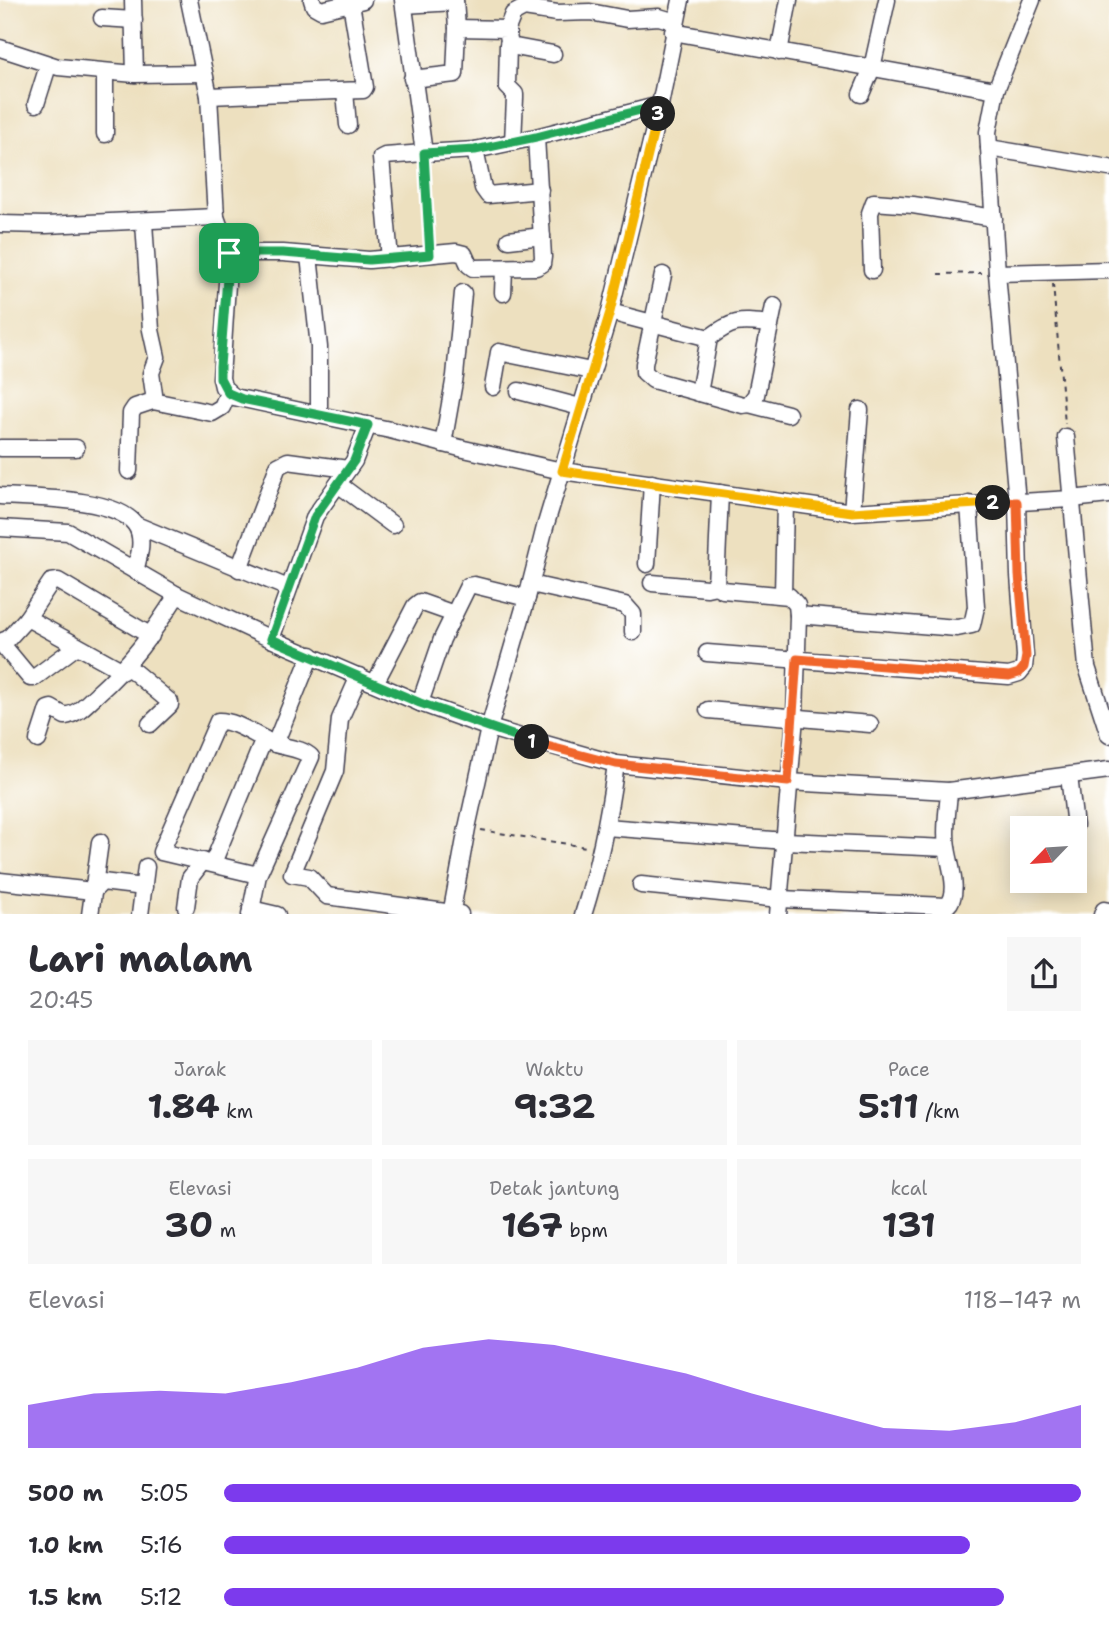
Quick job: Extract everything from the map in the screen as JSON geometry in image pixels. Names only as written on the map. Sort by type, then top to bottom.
[{"type":"street","points":[[133,0],[135,74]]},
{"type":"street","points":[[189,0],[209,96],[216,217],[229,253],[220,366],[220,378],[228,393],[242,399],[368,425],[562,471],[852,512],[1109,495]]},
{"type":"street","points":[[209,96],[361,92],[365,89],[357,1],[321,10],[314,6],[312,0]]},
{"type":"street","points":[[359,676],[340,719],[335,771],[292,874],[309,877],[327,896],[455,914],[467,828],[489,728],[545,527],[610,312],[660,105],[681,0]]},
{"type":"street","points":[[779,52],[789,0]]},
{"type":"street","points":[[861,94],[872,68],[887,0]]},
{"type":"street","points":[[707,653],[1009,676],[1019,673],[1024,667],[1026,656],[1019,575],[1017,502],[988,132],[996,90],[1032,0]]},
{"type":"street","points":[[412,79],[455,74],[455,1],[404,3],[412,79],[424,153]]},
{"type":"street","points":[[513,142],[515,94],[507,86],[508,36],[513,14],[524,8],[557,13],[590,12],[627,19],[659,17],[674,27],[779,52],[996,90]]},
{"type":"street","points":[[102,19],[134,20]]},
{"type":"street","points":[[457,28],[508,36]]},
{"type":"street","points":[[508,36],[513,47],[553,54]]},
{"type":"street","points":[[0,48],[48,66],[135,74],[203,73]]},
{"type":"street","points":[[36,104],[48,66]]},
{"type":"street","points":[[105,72],[105,134]]},
{"type":"street","points":[[345,92],[348,125]]},
{"type":"street","points":[[390,259],[381,158],[475,150],[660,105]]},
{"type":"street","points":[[229,253],[259,252],[390,259],[462,253],[471,267],[504,269],[540,265],[543,257],[536,137]]},
{"type":"street","points":[[989,148],[1109,168]]},
{"type":"street","points":[[475,150],[482,188],[488,195],[540,190]]},
{"type":"street","points":[[872,270],[870,213],[874,202],[913,205],[994,218]]},
{"type":"street","points":[[0,224],[144,222],[216,217]]},
{"type":"street","points":[[144,222],[151,330],[157,352],[151,373],[153,401]]},
{"type":"street","points":[[509,240],[542,236]]},
{"type":"street","points":[[309,256],[318,336],[319,415]]},
{"type":"street","points":[[503,293],[504,269]]},
{"type":"street","points":[[997,273],[1109,270]]},
{"type":"street","points":[[663,275],[644,364],[647,377],[743,405],[749,404],[788,414]]},
{"type":"street","points":[[443,444],[455,376],[463,293]]},
{"type":"street","points":[[749,404],[756,395],[774,306]]},
{"type":"street","points":[[610,312],[709,338]]},
{"type":"street","points":[[699,393],[709,338],[725,326],[740,321],[770,324]]},
{"type":"street","points":[[492,387],[499,352],[592,371]]},
{"type":"street","points":[[519,391],[580,407]]},
{"type":"street","points":[[129,471],[131,413],[135,407],[153,401],[212,414],[222,407],[228,393]]},
{"type":"street","points":[[852,512],[860,410]]},
{"type":"street","points":[[271,639],[315,516],[354,461],[368,425]]},
{"type":"street","points":[[1066,437],[1087,667],[1109,735]]},
{"type":"street","points":[[0,448],[76,448]]},
{"type":"street","points":[[239,569],[278,466],[288,461],[348,469]]},
{"type":"street","points":[[647,564],[652,483]]},
{"type":"street","points":[[338,484],[393,525]]},
{"type":"street","points":[[716,586],[720,493]]},
{"type":"street","points":[[0,496],[97,505],[118,511],[136,525],[288,588]]},
{"type":"street","points":[[783,594],[785,503]]},
{"type":"street","points":[[798,615],[957,628],[972,625],[976,607],[969,505]]},
{"type":"street","points":[[135,571],[140,547],[136,525]]},
{"type":"street","points":[[0,528],[68,532],[177,595],[420,703],[489,728],[616,764],[788,782],[949,791],[1109,770]]},
{"type":"street","points":[[77,646],[34,678],[30,677],[1,642],[27,618],[51,582],[58,581],[151,636]]},
{"type":"street","points":[[652,583],[707,588],[716,586],[723,590],[783,594],[794,601],[798,615],[797,659],[779,907]]},
{"type":"street","points":[[420,703],[442,639],[464,591],[470,585],[625,604],[633,614],[633,632]]},
{"type":"street","points":[[38,740],[48,709],[65,716],[76,713],[125,668],[151,636],[177,595]]},
{"type":"street","points":[[375,683],[415,606],[420,602],[454,614]]},
{"type":"street","points":[[27,618],[77,646],[125,668],[170,702],[150,724]]},
{"type":"street","points":[[186,907],[190,878],[208,862],[311,655]]},
{"type":"street","points":[[708,710],[870,724]]},
{"type":"street","points":[[258,875],[161,852],[218,721],[227,722],[270,742],[306,752],[311,757],[258,875],[250,912],[275,914]]},
{"type":"street","points":[[583,914],[601,850],[616,764]]},
{"type":"street","points":[[1069,776],[1074,816]]},
{"type":"street","points":[[641,886],[779,907],[949,905],[953,908],[953,871],[947,848],[949,791]]},
{"type":"street","points":[[606,827],[785,841],[947,848]]},
{"type":"street","points":[[90,914],[100,842]]},
{"type":"street","points":[[140,914],[146,867]]},
{"type":"street","points":[[0,881],[93,891]]},
{"type":"street","points":[[93,891],[102,882],[144,887]]},
{"type":"path","points":[[424,153],[430,255]]},
{"type":"path","points":[[1053,272],[1066,437]]},
{"type":"path","points":[[938,274],[997,273]]},
{"type":"path","points":[[467,828],[601,850]]},
{"type":"route","points":[[660,105],[610,312],[562,471],[852,512],[1017,502],[1019,575],[1026,656],[1024,667],[1019,673],[1009,676],[797,659],[788,782],[616,764],[544,745],[420,703],[271,639],[315,516],[354,461],[368,425],[234,397],[223,387],[220,366],[229,253],[283,253],[369,260],[430,255],[424,153],[444,154],[475,150],[660,105]]}]
